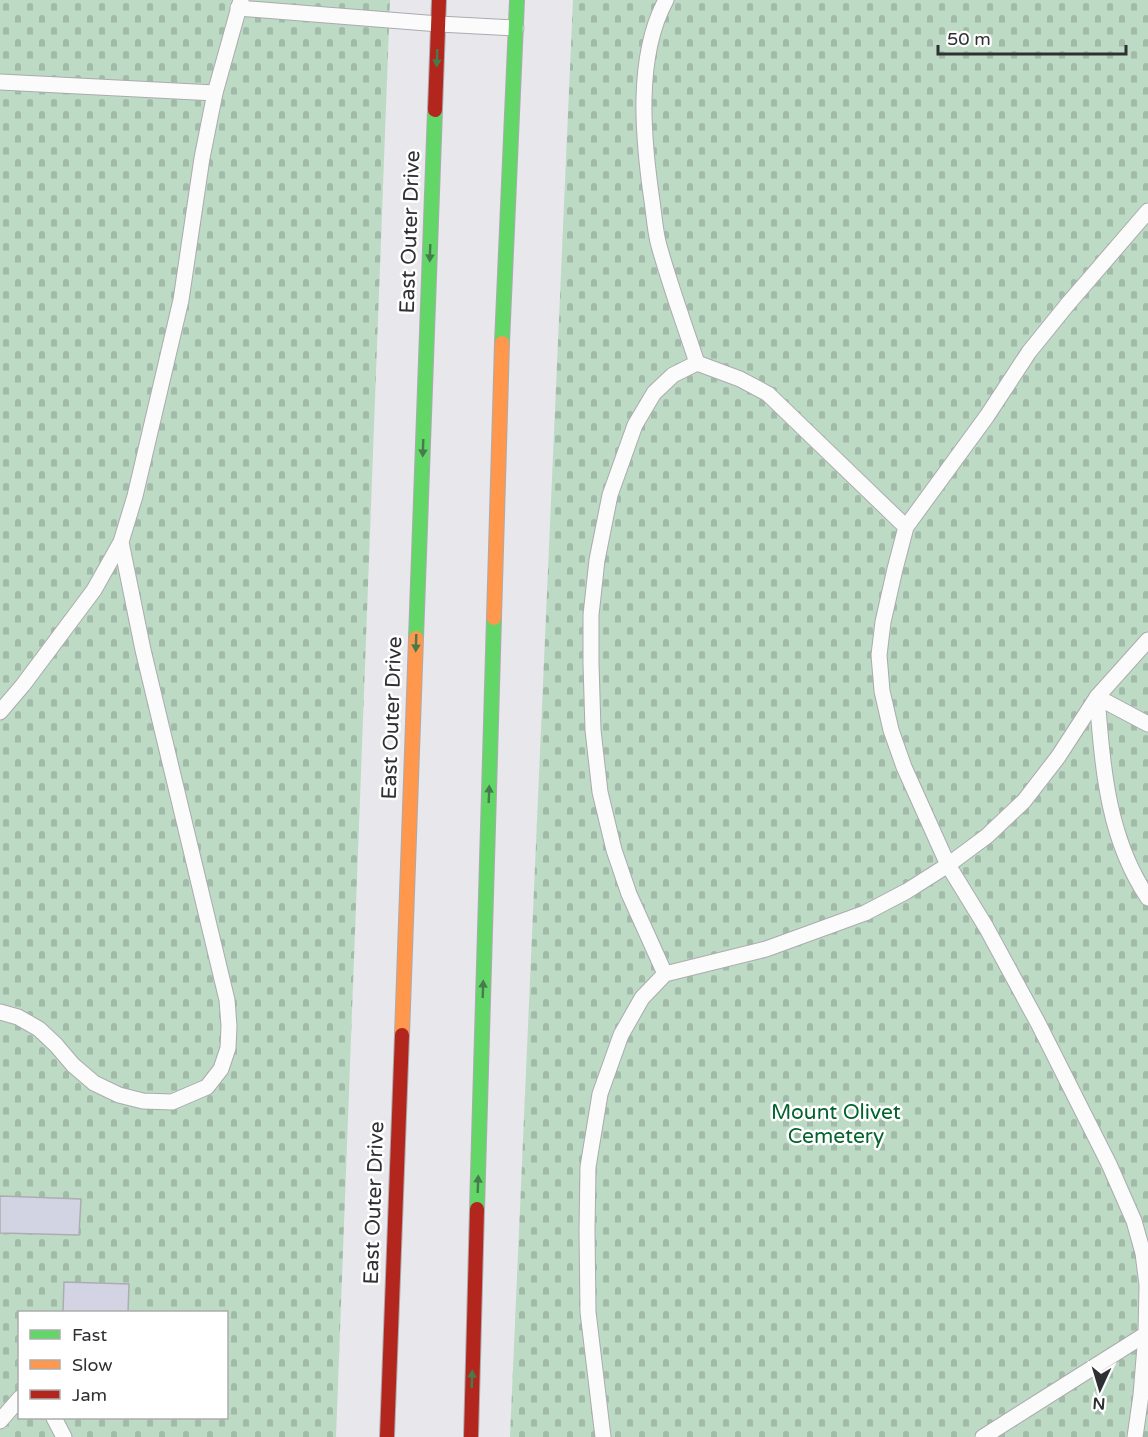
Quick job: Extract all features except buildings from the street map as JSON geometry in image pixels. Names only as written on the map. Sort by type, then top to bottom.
[{"type":"main road","name":"East Outer Drive","points":[[387,1437],[440,0]]},
{"type":"main road","points":[[471,1437],[500,396],[517,0]]},
{"type":"lane","points":[[666,0],[650,45],[645,88],[644,128],[658,240],[697,363]]},
{"type":"lane","points":[[0,712],[94,590],[121,542],[135,496],[182,300],[202,158],[215,93],[239,4],[439,24],[516,28]]},
{"type":"lane","points":[[0,82],[215,93]]},
{"type":"lane","points":[[1135,1437],[1146,1334],[1147,1285],[1143,1253],[1134,1221],[1109,1164],[1038,1023],[986,927],[948,865],[904,767],[891,730],[882,691],[879,655],[883,622],[906,527],[987,416],[1029,352],[1067,304],[1148,211]]},
{"type":"lane","points":[[665,974],[628,894],[614,850],[600,792],[593,730],[591,615],[597,560],[610,495],[635,425],[660,387],[673,375],[697,363],[740,379],[768,394],[906,527]]},
{"type":"lane","points":[[0,1012],[18,1017],[39,1029],[73,1065],[94,1083],[119,1095],[143,1101],[172,1102],[207,1087],[221,1069],[228,1048],[227,1000],[143,650],[121,542]]},
{"type":"lane","points":[[603,1437],[588,1312],[588,1167],[600,1094],[621,1035],[642,998],[665,974],[766,949],[865,913],[907,891],[948,865],[987,836],[1024,801],[1058,756],[1097,697],[1148,640]]},
{"type":"lane","points":[[1097,697],[1148,724]]},
{"type":"lane","points":[[1097,697],[1104,776],[1112,816],[1136,880],[1148,898]]},
{"type":"lane","points":[[983,1437],[1146,1334]]},
{"type":"lane","points":[[0,1421],[18,1400]]},
{"type":"lane","points":[[55,1419],[64,1437]]},
{"type":"green space","points":[[0,0],[390,0],[336,1437],[0,1437]]},
{"type":"green space","name":"Mount Olivet Cemetery","points":[[573,0],[1148,0],[1148,1437],[510,1437]]},
{"type":"traffic: fast","points":[[502,343],[517,0]]},
{"type":"traffic: fast","points":[[416,638],[435,110]]},
{"type":"traffic: fast","points":[[477,1209],[494,618]]},
{"type":"traffic: slow","points":[[494,618],[502,343]]},
{"type":"traffic: slow","points":[[402,1035],[416,638]]},
{"type":"traffic: jam","points":[[435,110],[439,0]]},
{"type":"traffic: jam","points":[[387,1437],[402,1035]]},
{"type":"traffic: jam","points":[[471,1437],[477,1209]]}]
